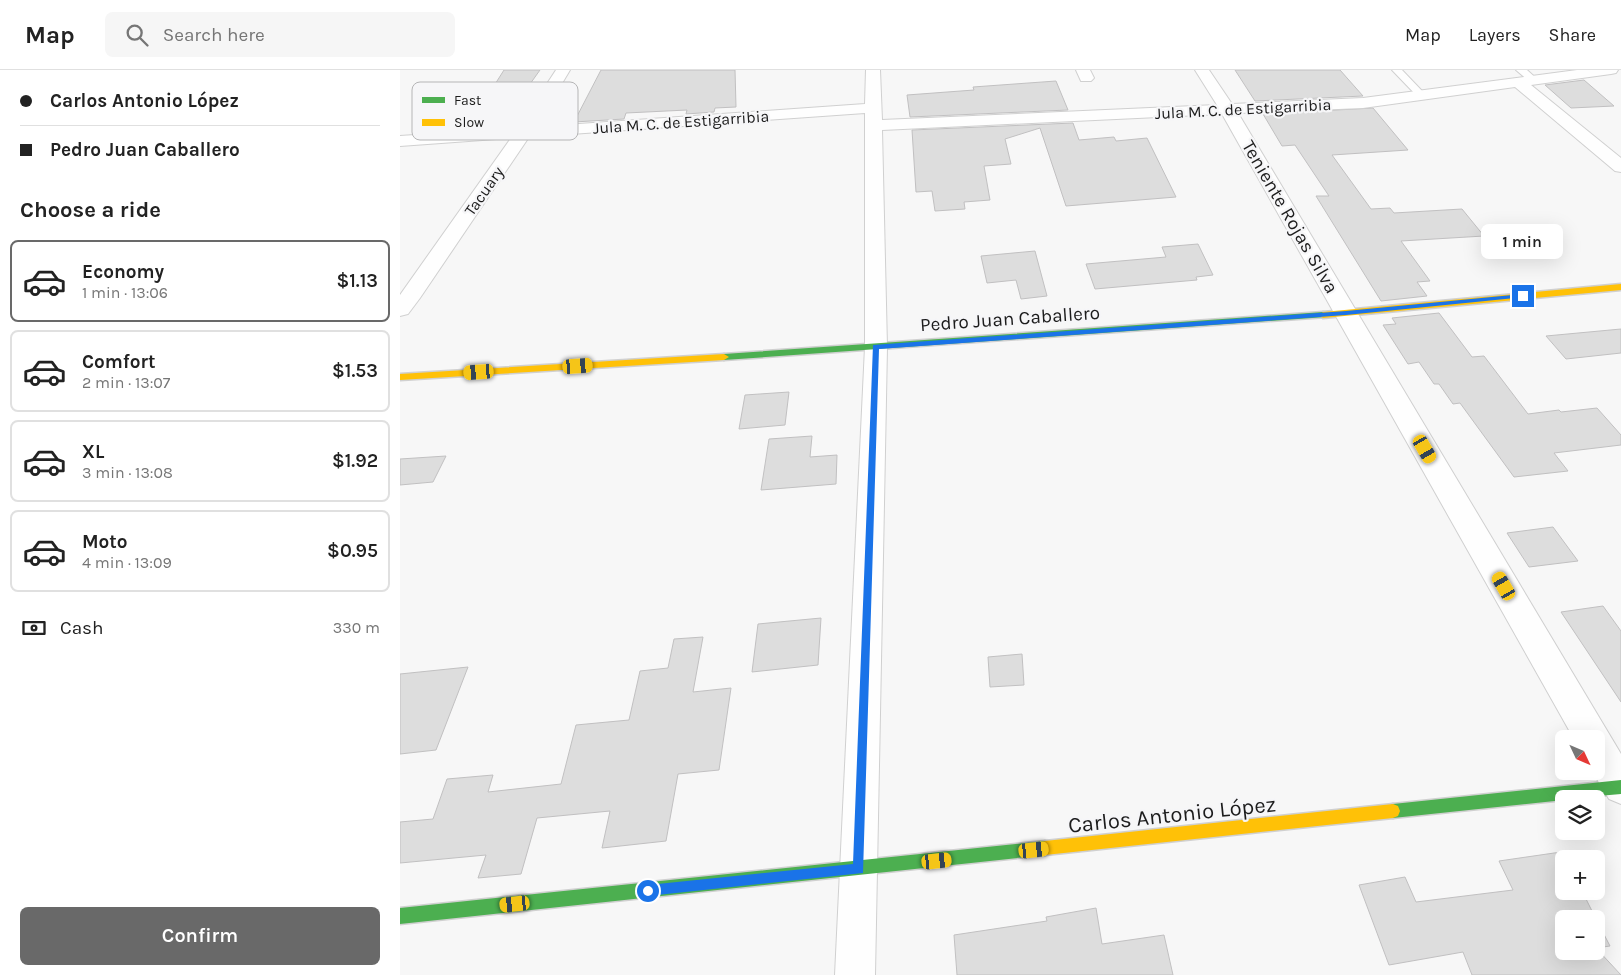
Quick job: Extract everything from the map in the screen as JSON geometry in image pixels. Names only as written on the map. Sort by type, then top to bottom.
[{"type":"street","name":"Tacuary","points":[[555,82],[563,70]]},
{"type":"street","points":[[855,975],[876,347],[873,70]]},
{"type":"street","name":"Teniente Rojas Silva","points":[[1202,70],[1228,110],[1588,730]]},
{"type":"street","name":"Jula M. C. de Estigarribia","points":[[578,130],[873,117],[1228,110],[1363,103],[1524,78],[1611,70]]},
{"type":"street","points":[[1524,78],[1621,167]]},
{"type":"street","name":"Jula M. C. de Estigarribia","points":[[400,141],[414,140]]},
{"type":"street","name":"Tacuary","points":[[400,309],[518,140]]},
{"type":"street","name":"Pedro Juan Caballero","points":[[400,377],[876,347],[1346,313],[1621,287]]},
{"type":"street","points":[[1605,760],[1621,787]]},
{"type":"street","name":"Carlos Antonio López","points":[[400,916],[1621,787]]},
{"type":"lane","points":[[1397,70],[1421,95]]},
{"type":"building","points":[[504,70],[540,70],[531,82],[496,82]]},
{"type":"building","points":[[601,70],[735,70],[736,107],[715,108],[714,112],[686,114],[687,110],[626,113],[624,119],[578,122],[578,114]]},
{"type":"building","points":[[1235,70],[1340,70],[1363,96],[1255,101]]},
{"type":"building","points":[[1584,80],[1614,106],[1571,108],[1545,85]]},
{"type":"building","points":[[1056,81],[1068,110],[910,117],[907,95],[974,90],[973,87]]},
{"type":"building","points":[[1373,108],[1408,150],[1332,155],[1371,209],[1390,208],[1394,213],[1462,209],[1484,236],[1401,241],[1430,281],[1417,282],[1427,296],[1381,301],[1316,196],[1329,196],[1295,145],[1282,146],[1263,114]]},
{"type":"building","points":[[1073,123],[1079,140],[1114,137],[1116,141],[1147,138],[1176,197],[1066,206],[1040,128],[1005,139],[1011,164],[984,166],[990,200],[964,202],[965,209],[935,211],[932,191],[916,192],[912,130]]},
{"type":"building","points":[[1198,244],[1213,275],[1196,277],[1197,280],[1095,289],[1086,264],[1166,257],[1162,247]]},
{"type":"building","points":[[1035,251],[1047,296],[1021,299],[1016,280],[987,283],[981,256]]},
{"type":"building","points":[[1439,313],[1472,357],[1484,356],[1528,414],[1597,408],[1621,435],[1621,445],[1554,453],[1568,471],[1514,477],[1460,403],[1453,404],[1439,384],[1434,384],[1419,362],[1408,364],[1383,325],[1396,324],[1392,318]]},
{"type":"building","points":[[1621,329],[1621,353],[1566,359],[1546,336]]},
{"type":"building","points":[[789,392],[785,425],[739,429],[745,395]]},
{"type":"building","points":[[812,436],[810,457],[837,455],[836,484],[761,490],[769,439]]},
{"type":"building","points":[[446,456],[433,482],[400,485],[400,459]]},
{"type":"building","points":[[1553,527],[1578,561],[1529,567],[1507,533]]},
{"type":"building","points":[[1603,606],[1621,631],[1621,702],[1561,612]]},
{"type":"building","points":[[821,618],[818,665],[752,672],[758,624]]},
{"type":"building","points":[[703,637],[693,692],[731,688],[719,770],[678,774],[666,841],[602,848],[610,811],[537,818],[521,874],[478,878],[486,855],[400,863],[400,822],[433,819],[447,779],[493,775],[488,792],[561,784],[576,725],[629,720],[640,671],[668,668],[674,639]]},
{"type":"building","points":[[1022,654],[1024,685],[990,687],[988,657]]},
{"type":"building","points":[[468,667],[436,750],[400,754],[400,674]]},
{"type":"building","points":[[1555,853],[1555,900],[1586,900],[1592,910],[1555,910],[1555,960],[1605,960],[1605,958],[1621,975],[1472,975],[1463,952],[1389,965],[1359,885],[1405,877],[1416,902],[1513,890],[1499,861]]},
{"type":"building","points":[[1096,908],[1102,944],[1164,935],[1173,975],[957,975],[954,935],[1047,921],[1046,917]]},
{"type":"building","points":[[1605,936],[1610,946],[1605,947]]},
{"type":"traffic: fast","points":[[724,357],[1323,315]]},
{"type":"traffic: fast","points":[[1393,811],[1621,787]]},
{"type":"traffic: fast","points":[[400,916],[1045,848]]},
{"type":"traffic: slow","points":[[1323,315],[1621,287]]},
{"type":"traffic: slow","points":[[400,377],[724,357]]},
{"type":"traffic: slow","points":[[1045,848],[1393,811]]},
{"type":"route","points":[[648,891],[859,869],[876,347],[1346,313],[1523,296]]}]
